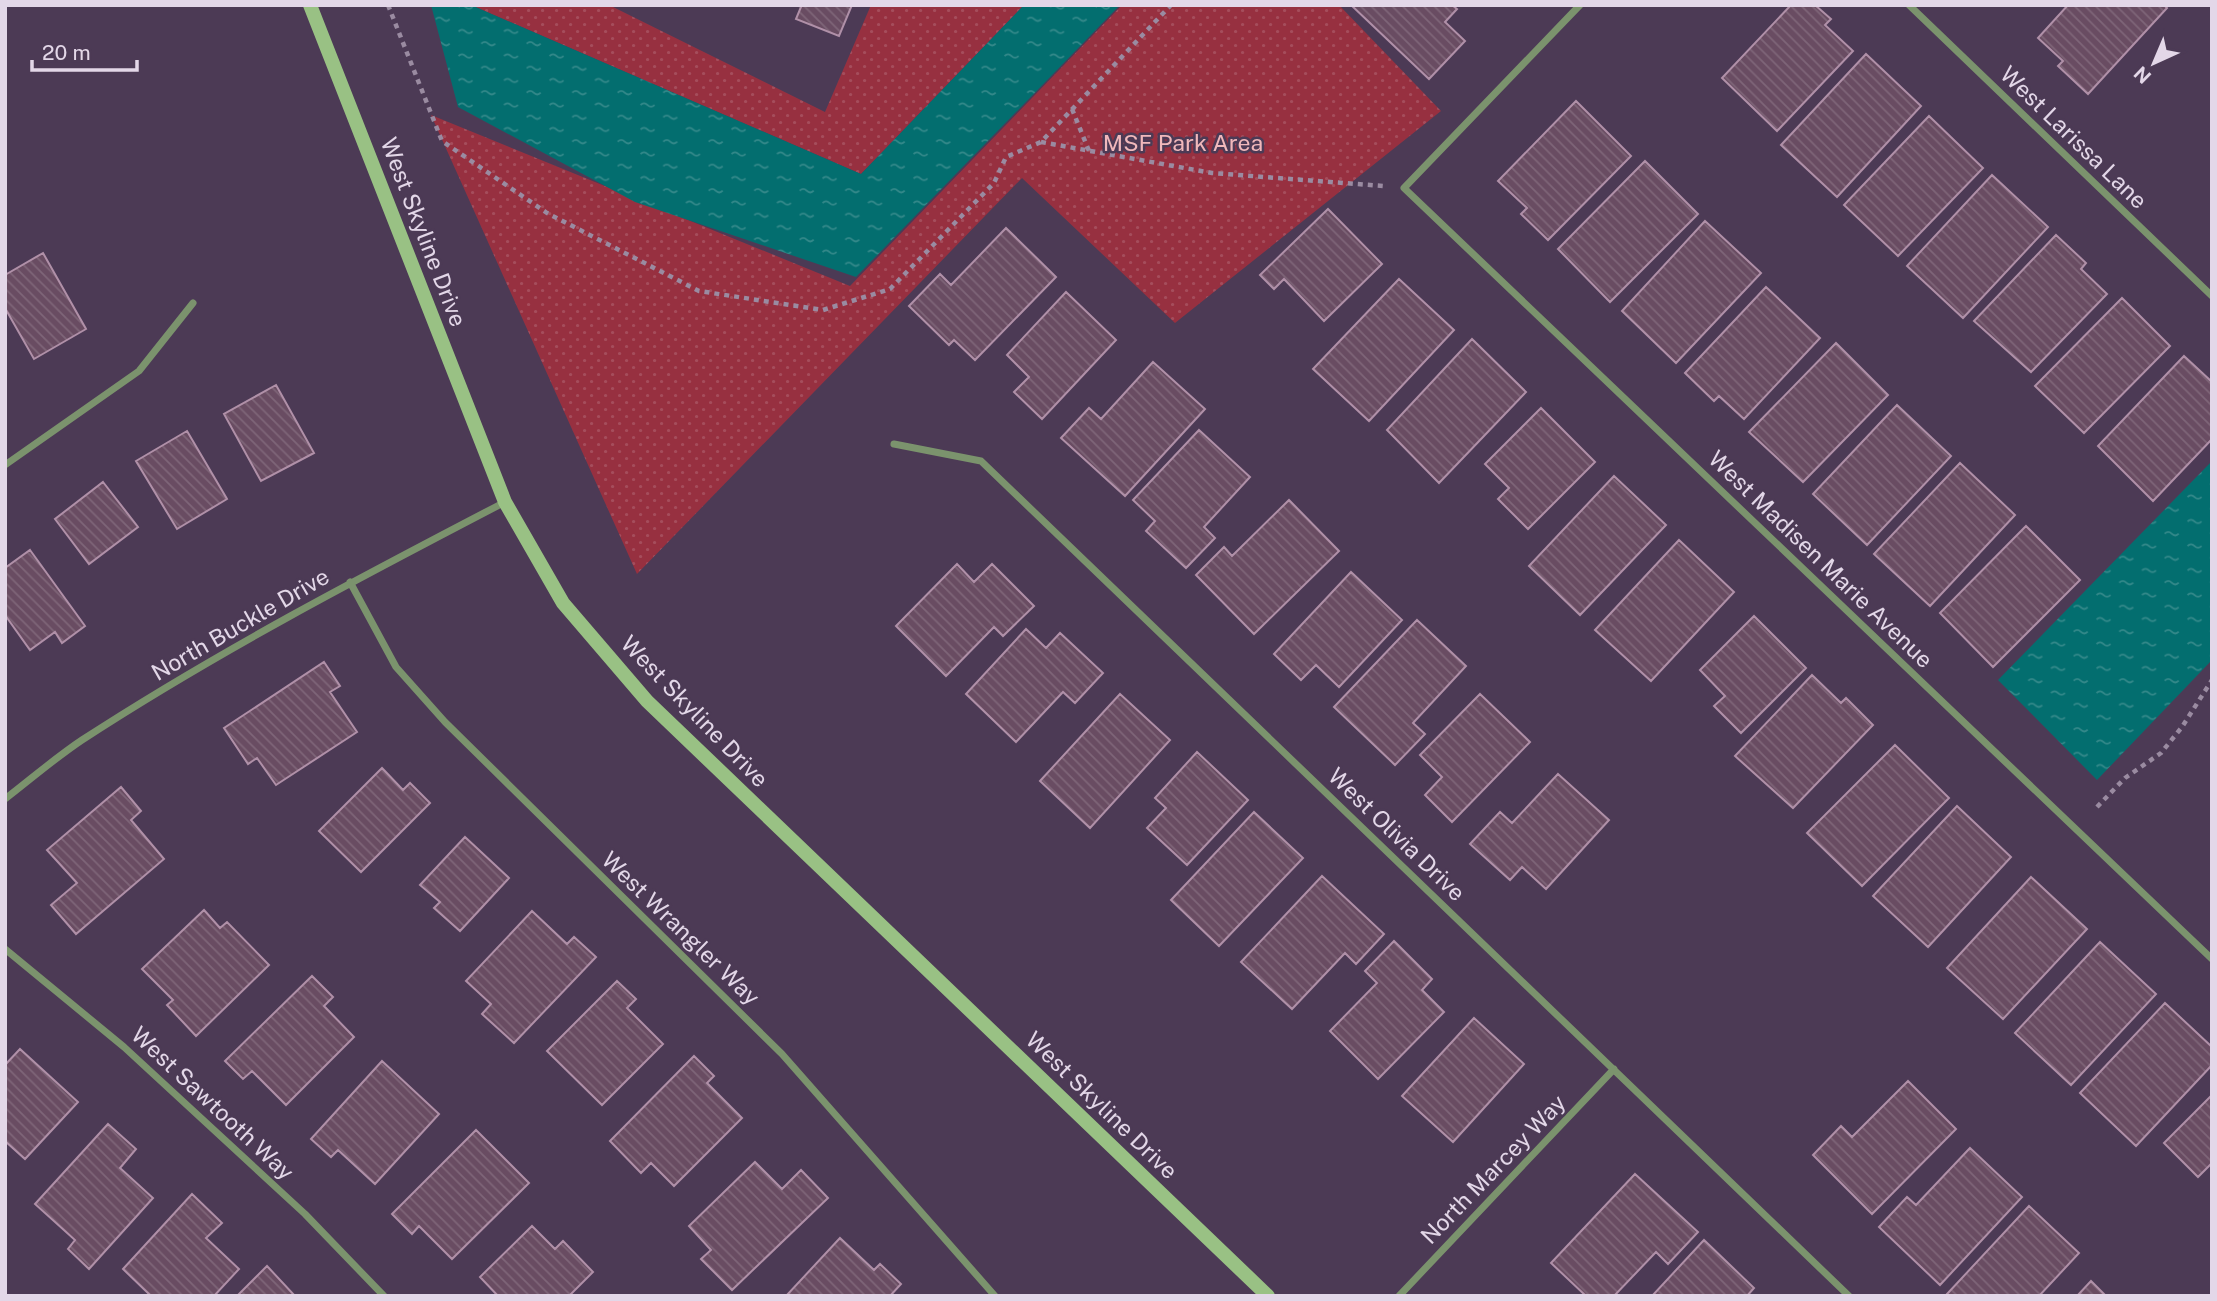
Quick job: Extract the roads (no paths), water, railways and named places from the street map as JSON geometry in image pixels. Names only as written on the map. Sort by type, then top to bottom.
[{"type":"street","name":"West Skyline Drive","points":[[310,5],[505,502],[563,603],[647,701],[1268,1296]]},
{"type":"street","name":"West Madisen Marie Avenue","points":[[1580,5],[1404,188],[2212,959]]},
{"type":"street","name":"West Larissa Lane","points":[[1909,5],[2212,296]]},
{"type":"street","points":[[5,465],[139,371],[193,303]]},
{"type":"street","name":"West Olivia Drive","points":[[894,444],[981,461],[1849,1296]]},
{"type":"street","name":"North Buckle Drive","points":[[5,799],[91,735],[193,671],[350,582],[505,502]]},
{"type":"street","name":"West Wrangler Way","points":[[350,582],[396,667],[526,803],[782,1054],[995,1296]]},
{"type":"street","name":"West Sawtooth Way","points":[[5,948],[124,1047],[305,1214],[384,1296]]},
{"type":"street","name":"North Marcey Way","points":[[1399,1296],[1614,1069]]},
{"type":"water","points":[[431,5],[471,5],[861,174],[1024,5],[1120,5],[856,277],[635,202],[458,107]]},
{"type":"water","points":[[2212,461],[2212,660],[2097,780],[1998,680]]},
{"type":"park label","name":"MSF Park Area","points":[[1183,142]]}]
